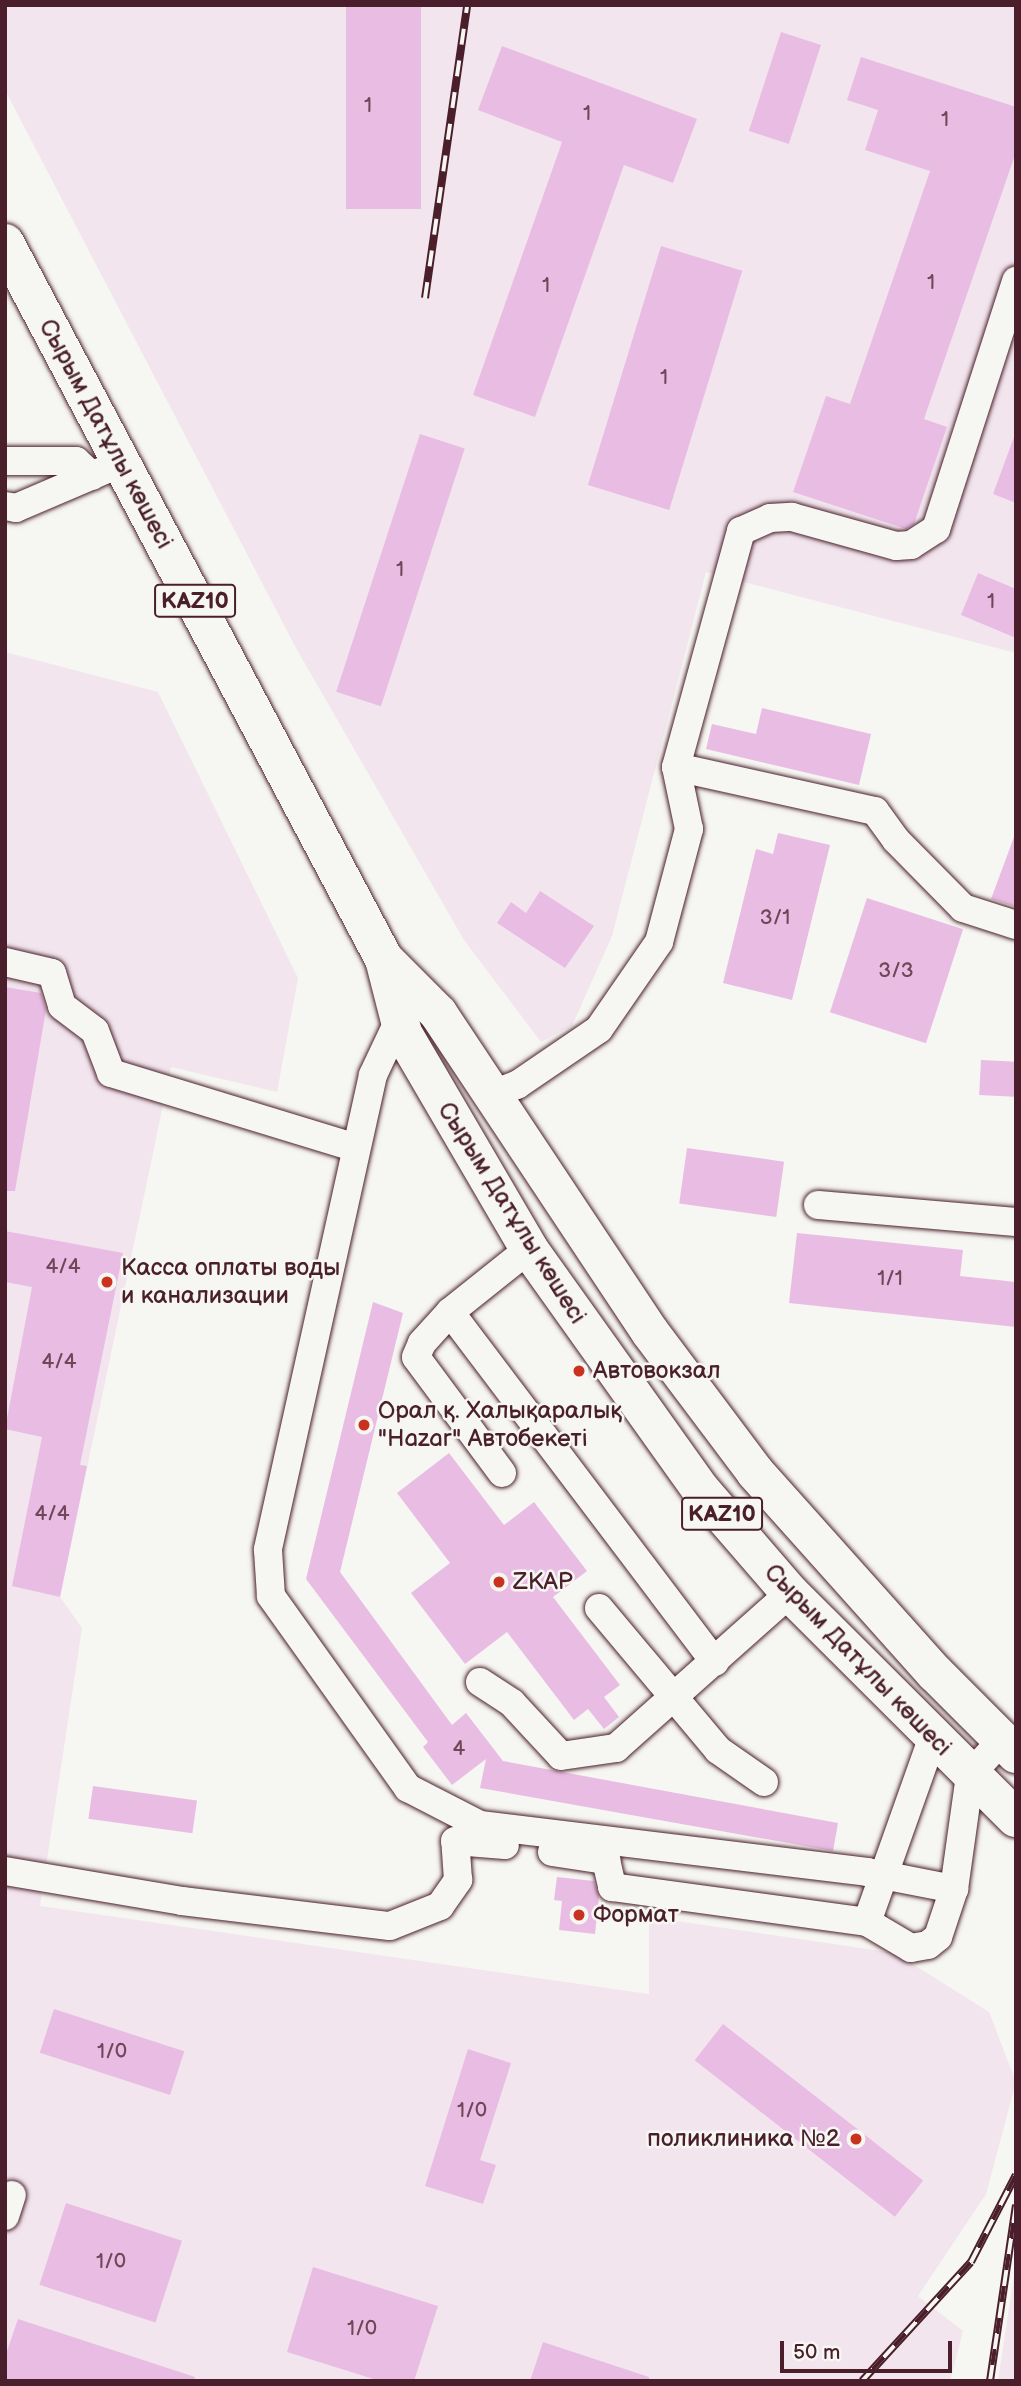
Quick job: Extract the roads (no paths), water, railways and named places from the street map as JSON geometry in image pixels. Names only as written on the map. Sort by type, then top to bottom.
[{"type":"highway","name":"Сырым Датұлы көшесі","points":[[5,243],[107,469],[384,959],[438,1013],[650,1332],[755,1472],[1008,1748]]},
{"type":"highway","name":"Сырым Датұлы көшесі","points":[[384,959],[399,1020],[479,1169],[529,1249],[701,1490],[790,1593],[932,1739],[1016,1818]]},
{"type":"highway","points":[[479,1169],[524,1141]]},
{"type":"street","points":[[493,1094],[517,1085],[599,1029],[659,942],[690,829],[676,766],[741,531],[770,518],[792,517],[896,546],[911,545],[936,529],[1016,281]]},
{"type":"street","points":[[5,461],[76,461],[107,469]]},
{"type":"street","points":[[5,506],[16,508],[107,469]]},
{"type":"street","points":[[676,766],[875,811],[896,840],[964,908],[1016,926]]},
{"type":"street","points":[[5,962],[52,973],[62,1006],[96,1031],[111,1073],[356,1148]]},
{"type":"street","points":[[399,1020],[373,1075],[356,1148],[268,1550],[271,1596],[365,1732],[408,1788],[480,1825],[883,1875],[954,1889]]},
{"type":"street","points":[[818,1205],[1016,1222]]},
{"type":"street","points":[[502,1473],[416,1357],[422,1343],[450,1312],[529,1249]]},
{"type":"street","points":[[450,1312],[715,1662]]},
{"type":"street","points":[[480,1682],[512,1703],[561,1756],[615,1748],[673,1701],[790,1593]]},
{"type":"street","points":[[599,1608],[673,1701],[718,1750],[764,1782]]},
{"type":"street","points":[[867,1922],[932,1739]]},
{"type":"street","points":[[5,1871],[182,1901],[390,1926],[440,1906],[458,1880],[455,1841],[606,1860],[612,1887],[867,1922],[911,1948],[928,1945],[938,1937],[954,1889],[970,1775],[1008,1748]]},
{"type":"railway","points":[[425,298],[467,5]]},
{"type":"railway","points":[[862,2381],[971,2262],[1016,2175]]},
{"type":"railway","points":[[990,2381],[1016,2205]]},
{"type":"place","name":"Касса оплаты воды и канализации","points":[[107,1282]]},
{"type":"place","name":"Автовокзал","points":[[579,1371]]},
{"type":"place","name":"Орал қ. Халықаралық \"Hazar\" Автобекеті","points":[[364,1425]]},
{"type":"place","name":"ZKAP","points":[[499,1582]]},
{"type":"place","name":"Формат","points":[[579,1915]]},
{"type":"place","name":"поликлиника №2","points":[[856,2139]]}]
